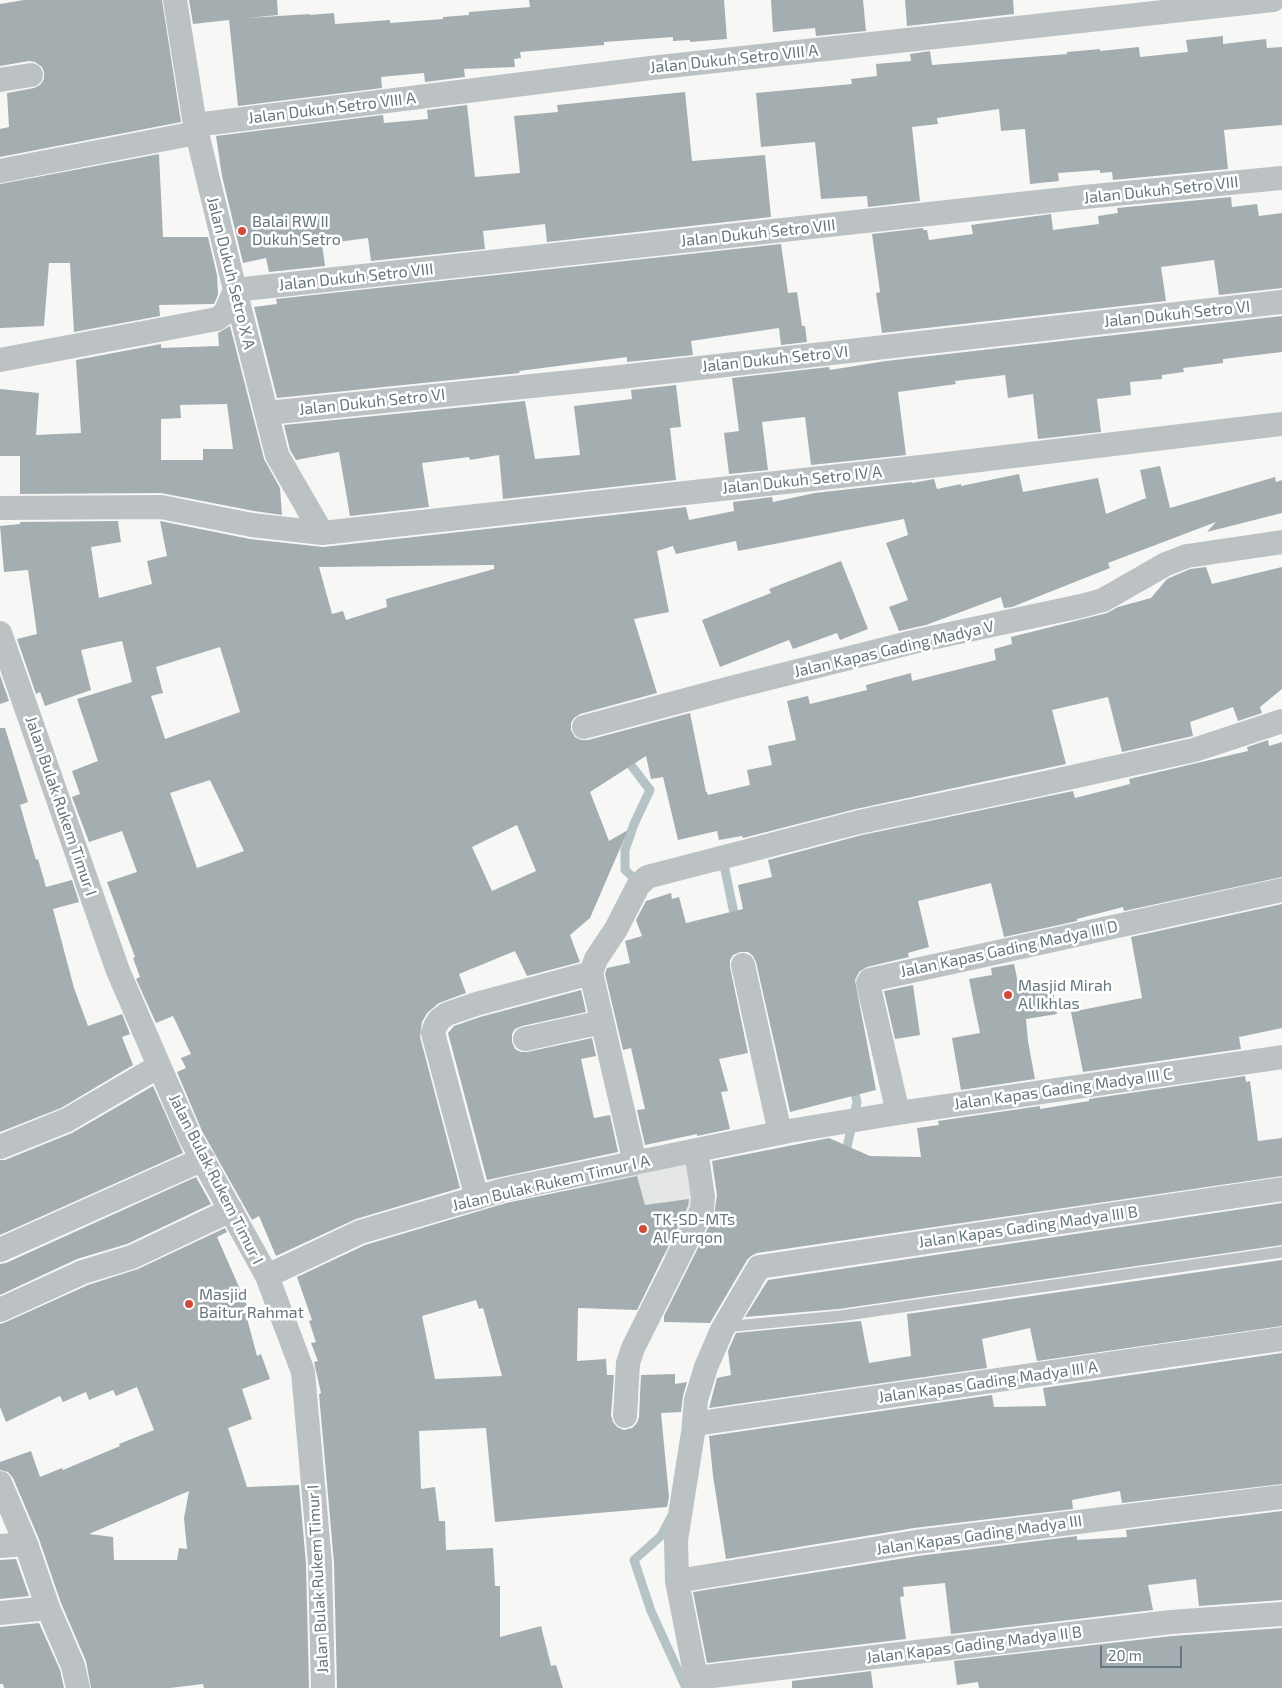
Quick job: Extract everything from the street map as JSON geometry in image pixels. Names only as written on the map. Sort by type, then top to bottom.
[{"type":"street","name":"Jalan Dukuh Setro X A","points":[[175,0],[196,129],[234,290],[277,455],[322,533]]},
{"type":"street","name":"Jalan Dukuh Setro VIII A","points":[[0,172],[196,129],[651,68],[1274,0]]},
{"type":"street","points":[[0,80],[32,75]]},
{"type":"street","name":"Jalan Dukuh Setro VIII","points":[[234,290],[1084,197],[1282,178]]},
{"type":"street","points":[[0,360],[217,319],[225,313],[234,290]]},
{"type":"street","name":"Jalan Dukuh Setro VI","points":[[267,412],[620,377],[1282,302]]},
{"type":"street","name":"Jalan Dukuh Setro IV A","points":[[0,508],[161,507],[252,525],[322,533],[921,467],[1282,424]]},
{"type":"street","name":"Jalan Kapas Gading Madya V","points":[[584,727],[917,642],[1103,600],[1166,564],[1187,556],[1282,542]]},
{"type":"street","name":"Jalan Bulak Rukem Timur I","points":[[0,633],[118,971],[190,1137],[266,1276],[303,1372],[320,1563],[324,1688]]},
{"type":"street","points":[[635,1163],[591,973],[596,958],[616,929],[638,886],[647,877],[859,822],[1194,750],[1282,721]]},
{"type":"street","name":"Jalan Kapas Gading Madya III D","points":[[898,1113],[868,983],[870,980],[1282,890]]},
{"type":"street","points":[[743,965],[780,1132]]},
{"type":"street","points":[[477,1198],[433,1033],[435,1027],[447,1014],[591,973]]},
{"type":"street","points":[[525,1038],[602,1022]]},
{"type":"street","name":"Jalan Kapas Gading Madya III C","points":[[853,1120],[1282,1057]]},
{"type":"street","points":[[0,1147],[67,1120],[159,1066]]},
{"type":"street","name":"Jalan Bulak Rukem Timur I A","points":[[266,1276],[360,1232],[503,1190],[780,1132],[853,1120]]},
{"type":"street","points":[[625,1416],[628,1363],[633,1348],[702,1210],[703,1197],[696,1150]]},
{"type":"street","points":[[0,1250],[203,1159]]},
{"type":"street","name":"Jalan Kapas Gading Madya III B","points":[[724,1327],[759,1267],[1282,1189]]},
{"type":"street","points":[[0,1310],[83,1272],[132,1257],[230,1210]]},
{"type":"street","points":[[698,1683],[677,1582],[676,1540],[696,1400],[706,1367],[724,1327]]},
{"type":"street","name":"Jalan Kapas Gading Madya III A","points":[[694,1424],[1282,1339]]},
{"type":"street","points":[[0,1483],[26,1544],[48,1608],[73,1666],[78,1688]]},
{"type":"street","name":"Jalan Kapas Gading Madya III","points":[[677,1582],[916,1542],[1282,1497]]},
{"type":"street","points":[[0,1546],[26,1544]]},
{"type":"street","points":[[0,1613],[48,1608]]},
{"type":"street","name":"Jalan Kapas Gading Madya II B","points":[[698,1683],[1171,1622],[1282,1614]]},
{"type":"lane","points":[[724,1327],[840,1316],[1282,1252]]},
{"type":"shaded area","name":"TK-SD-MTs Al Furqon","points":[[692,1159],[702,1203],[669,1255],[601,1255],[597,1178]]},
{"type":"building","points":[[24,0],[162,0],[181,122],[0,157],[0,129],[9,127],[7,93],[34,88],[40,85],[44,79],[42,67],[35,62],[29,61],[0,66],[0,4]]},
{"type":"building","points":[[189,0],[277,0],[278,15],[247,18],[334,13],[335,24],[390,20],[390,23],[443,19],[443,17],[469,15],[469,12],[530,7],[529,0],[724,0],[727,39],[690,42],[690,40],[673,41],[673,37],[604,42],[604,45],[520,52],[521,58],[514,59],[515,67],[464,69],[465,77],[425,82],[424,73],[381,77],[382,88],[238,106],[229,20],[193,24]]},
{"type":"building","points":[[771,0],[863,0],[866,31],[816,36],[815,28],[773,32]]},
{"type":"building","points":[[905,0],[1013,0],[1014,14],[907,26]]},
{"type":"building","points":[[1223,36],[1223,44],[1266,39],[1267,48],[1282,47],[1282,125],[1224,130],[1228,169],[1113,180],[1112,172],[1100,173],[1100,170],[1058,173],[1059,181],[1030,184],[1025,129],[1001,131],[999,109],[937,118],[938,124],[912,127],[920,201],[868,207],[867,196],[821,199],[815,142],[761,147],[756,93],[852,84],[851,79],[877,76],[876,64],[911,61],[910,54],[930,51],[932,65],[1139,47],[1140,57],[1188,52],[1186,40]]},
{"type":"building","points":[[685,92],[692,161],[765,155],[771,217],[547,242],[545,224],[483,231],[485,249],[371,261],[368,238],[322,244],[325,266],[269,272],[266,258],[243,263],[222,176],[216,136],[383,115],[384,123],[428,119],[427,110],[467,105],[475,177],[520,173],[514,116],[558,112],[557,105]]},
{"type":"building","points":[[159,154],[163,237],[208,237],[217,275],[218,295],[214,304],[159,305],[160,316],[74,332],[70,263],[49,263],[44,326],[0,328],[0,184]]},
{"type":"building","points":[[1231,197],[1232,207],[1257,204],[1259,216],[1282,213],[1282,288],[1219,295],[1214,260],[1161,267],[1166,301],[882,333],[876,293],[880,292],[872,234],[923,228],[923,230],[927,230],[929,240],[973,234],[971,225],[1051,214],[1053,230],[1099,224],[1098,216],[1118,213],[1117,208]]},
{"type":"building","points":[[781,244],[788,293],[797,292],[802,326],[805,326],[807,342],[781,345],[779,328],[691,341],[693,355],[627,362],[627,357],[519,371],[520,373],[277,398],[254,307],[277,304],[276,299]]},
{"type":"building","points":[[1282,316],[1282,352],[1223,359],[1223,363],[1183,368],[1184,372],[1162,375],[1162,379],[1130,382],[1131,395],[1097,399],[1101,432],[1038,439],[1033,394],[1008,398],[1005,375],[955,381],[956,384],[898,392],[906,455],[811,465],[805,417],[762,422],[768,470],[729,474],[724,433],[739,431],[732,378],[829,367],[830,370],[886,361]]},
{"type":"building","points":[[230,326],[264,459],[280,488],[282,515],[161,493],[20,494],[20,456],[0,456],[0,389],[39,393],[36,435],[81,433],[76,360],[161,344],[161,348],[219,346],[218,333]],"holes":[[[227,404],[233,449],[203,449],[203,460],[161,460],[161,419],[181,418],[180,405]]]},
{"type":"building","points":[[676,385],[681,427],[670,428],[676,480],[503,499],[499,455],[470,460],[469,457],[422,463],[429,507],[350,516],[339,452],[296,460],[290,450],[284,425],[525,401],[535,459],[580,455],[574,406],[632,399],[631,390]]},
{"type":"building","points":[[1160,466],[1170,508],[1275,477],[1276,482],[1282,480],[1282,513],[1207,532],[1216,522],[1108,563],[1110,568],[1012,607],[1004,608],[1001,597],[926,625],[899,631],[889,607],[908,600],[886,543],[908,535],[904,519],[738,551],[736,541],[676,554],[673,546],[657,551],[669,612],[634,619],[657,693],[580,714],[571,723],[571,730],[575,737],[581,740],[588,740],[690,713],[708,795],[750,785],[747,770],[772,765],[768,746],[796,740],[787,701],[808,696],[810,704],[867,690],[866,685],[911,673],[912,681],[996,660],[994,649],[1012,644],[1011,637],[1107,613],[1118,607],[1151,598],[1167,579],[1190,569],[1206,567],[1212,584],[1282,567],[1282,689],[1260,707],[1262,713],[1238,721],[1233,707],[1190,722],[1193,736],[1122,752],[1108,697],[1052,710],[1066,764],[856,809],[743,838],[742,836],[719,840],[717,831],[678,840],[663,777],[651,779],[646,756],[590,792],[609,841],[628,830],[590,918],[570,935],[580,962],[527,976],[515,951],[459,974],[466,993],[439,1003],[427,1013],[422,1022],[420,1037],[460,1188],[356,1219],[276,1256],[259,1216],[252,1220],[202,1131],[177,1072],[186,1068],[181,1058],[191,1054],[173,1016],[156,1023],[136,979],[140,977],[133,958],[135,957],[107,882],[137,872],[122,831],[89,842],[72,797],[80,794],[72,771],[98,761],[77,699],[132,682],[122,641],[81,650],[91,690],[45,706],[40,692],[36,694],[17,639],[37,634],[28,570],[4,572],[0,526],[20,524],[20,522],[118,521],[121,542],[91,547],[99,598],[152,584],[147,561],[167,556],[160,521],[250,539],[323,547],[686,507],[689,520],[734,511],[733,502],[772,497],[773,502],[815,493],[934,479],[937,489],[1019,474],[1023,492],[1098,478],[1106,514],[1146,498],[1140,470]],"holes":[[[494,565],[494,569],[386,599],[387,607],[346,620],[343,611],[332,614],[319,567]],[[220,647],[240,712],[165,739],[151,696],[163,693],[156,667]],[[210,780],[244,851],[197,868],[170,793]],[[517,825],[536,871],[492,891],[472,847]]]},
{"type":"building","points":[[841,561],[868,629],[840,640],[837,633],[793,649],[789,640],[720,667],[702,620],[771,593],[769,589]]},
{"type":"building","points":[[0,675],[9,701],[0,704]]},
{"type":"building","points":[[0,728],[5,728],[28,802],[20,805],[46,887],[72,880],[79,902],[53,909],[74,988],[88,1026],[122,1014],[130,1034],[122,1037],[133,1065],[61,1108],[0,1132]]},
{"type":"building","points":[[1268,740],[1269,746],[1282,742],[1282,877],[1124,911],[1123,907],[1077,919],[1077,921],[1004,937],[991,883],[918,901],[929,947],[908,953],[909,957],[867,967],[859,972],[855,980],[876,1090],[790,1112],[756,962],[748,952],[740,952],[733,955],[730,960],[730,967],[748,1053],[719,1059],[728,1091],[721,1092],[730,1129],[645,1145],[637,1110],[645,1109],[631,1048],[623,1050],[605,974],[607,968],[630,963],[625,941],[642,936],[636,920],[646,901],[671,893],[672,899],[679,897],[686,923],[743,909],[738,885],[772,877],[768,860],[862,835],[1073,791],[1075,798],[1130,784],[1129,779],[1248,751],[1247,747]]},
{"type":"building","points":[[1282,904],[1282,1028],[1239,1037],[1241,1049],[1083,1072],[1071,1012],[1142,998],[1131,937]]},
{"type":"building","points":[[1014,964],[1020,992],[1052,987],[1057,1014],[1026,1019],[1035,1079],[961,1090],[952,1038],[980,1033],[969,979],[992,975],[991,968]]},
{"type":"building","points":[[913,985],[920,1035],[895,1039],[884,991]]},
{"type":"building","points":[[581,990],[586,1012],[522,1026],[515,1029],[512,1034],[512,1042],[515,1049],[527,1052],[592,1038],[596,1056],[581,1059],[594,1118],[610,1115],[618,1152],[487,1180],[448,1033],[454,1026],[480,1017]]},
{"type":"building","points":[[1245,1076],[1246,1082],[1250,1081],[1258,1141],[1282,1138],[1282,1176],[757,1253],[747,1260],[710,1323],[664,1322],[664,1316],[714,1216],[717,1195],[712,1161],[829,1138],[870,1156],[921,1157],[917,1128],[939,1125],[938,1121],[1040,1106],[1040,1109],[1089,1101],[1089,1099]]},
{"type":"building","points":[[153,1086],[183,1153],[0,1235],[0,1160],[5,1160],[72,1133]]},
{"type":"building","points":[[637,1176],[645,1205],[689,1199],[688,1206],[637,1310],[578,1308],[577,1361],[606,1359],[607,1375],[614,1375],[611,1415],[617,1427],[624,1430],[632,1428],[637,1423],[641,1375],[675,1374],[675,1384],[687,1382],[681,1412],[661,1413],[669,1497],[667,1507],[495,1522],[486,1428],[419,1431],[421,1489],[435,1487],[439,1521],[445,1521],[446,1550],[493,1548],[495,1586],[500,1586],[500,1637],[541,1626],[551,1666],[556,1665],[563,1688],[337,1688],[334,1563],[319,1394],[321,1393],[314,1362],[318,1361],[311,1343],[316,1342],[309,1321],[312,1320],[297,1277],[365,1245],[506,1203]],"holes":[[[476,1300],[479,1309],[483,1308],[502,1376],[435,1379],[422,1316]]]},
{"type":"building","points":[[196,1177],[211,1204],[127,1244],[77,1259],[0,1295],[0,1264],[6,1263]]},
{"type":"building","points":[[1282,1203],[1282,1245],[839,1309],[745,1317],[768,1280]]},
{"type":"building","points":[[225,1228],[227,1232],[217,1237],[247,1305],[244,1307],[257,1356],[261,1354],[270,1379],[242,1389],[252,1419],[228,1428],[247,1487],[299,1485],[306,1564],[309,1688],[204,1688],[203,1684],[170,1688],[91,1688],[86,1661],[61,1603],[39,1539],[13,1478],[8,1472],[0,1470],[0,1462],[31,1451],[40,1477],[62,1468],[63,1470],[154,1430],[137,1387],[116,1396],[113,1390],[89,1400],[86,1392],[63,1402],[60,1396],[6,1422],[0,1407],[0,1324],[88,1285],[138,1269]],"holes":[[[189,1491],[184,1518],[187,1549],[179,1548],[177,1560],[114,1560],[113,1537],[89,1534]]]},
{"type":"building","points":[[1282,1260],[1282,1326],[1037,1361],[1030,1328],[982,1339],[987,1368],[709,1408],[717,1378],[731,1375],[728,1351],[736,1333],[861,1321],[869,1363],[911,1356],[907,1314]]},
{"type":"building","points":[[1282,1353],[1282,1484],[1122,1503],[1120,1491],[1072,1500],[1073,1509],[914,1528],[726,1559],[713,1476],[709,1436],[992,1395],[994,1407],[1046,1406],[1043,1388]]},
{"type":"building","points":[[1282,1511],[1282,1600],[1199,1606],[1196,1579],[1148,1585],[1153,1610],[951,1634],[945,1583],[903,1587],[904,1596],[900,1597],[906,1639],[707,1663],[693,1592],[918,1556],[1077,1536],[1077,1540],[1127,1537],[1126,1530]]},
{"type":"building","points":[[16,1559],[29,1596],[0,1599],[0,1560]]},
{"type":"building","points":[[39,1623],[60,1670],[64,1688],[4,1688],[3,1684],[0,1684],[0,1627]]},
{"type":"building","points":[[1282,1628],[1282,1688],[979,1688],[978,1682],[957,1685],[954,1661],[1172,1636]]},
{"type":"building","points":[[871,1671],[873,1688],[792,1688],[792,1681]]},
{"type":"waterway","points":[[624,756],[650,790],[634,824],[625,850],[625,870],[634,878]]},
{"type":"waterway","points":[[716,867],[724,865],[736,923]]},
{"type":"waterway","points":[[845,1156],[857,1102],[853,1086]]},
{"type":"waterway","points":[[671,1517],[661,1536],[634,1560],[651,1611],[686,1688]]},
{"type":"place","name":"Balai RW II Dukuh Setro","points":[[242,231]]},
{"type":"place","name":"Masjid Mirah Al Ikhlas","points":[[1008,995]]},
{"type":"place","name":"TK-SD-MTs Al Furqon","points":[[643,1229]]},
{"type":"place","name":"Masjid Baitur Rahmat","points":[[189,1304]]}]
